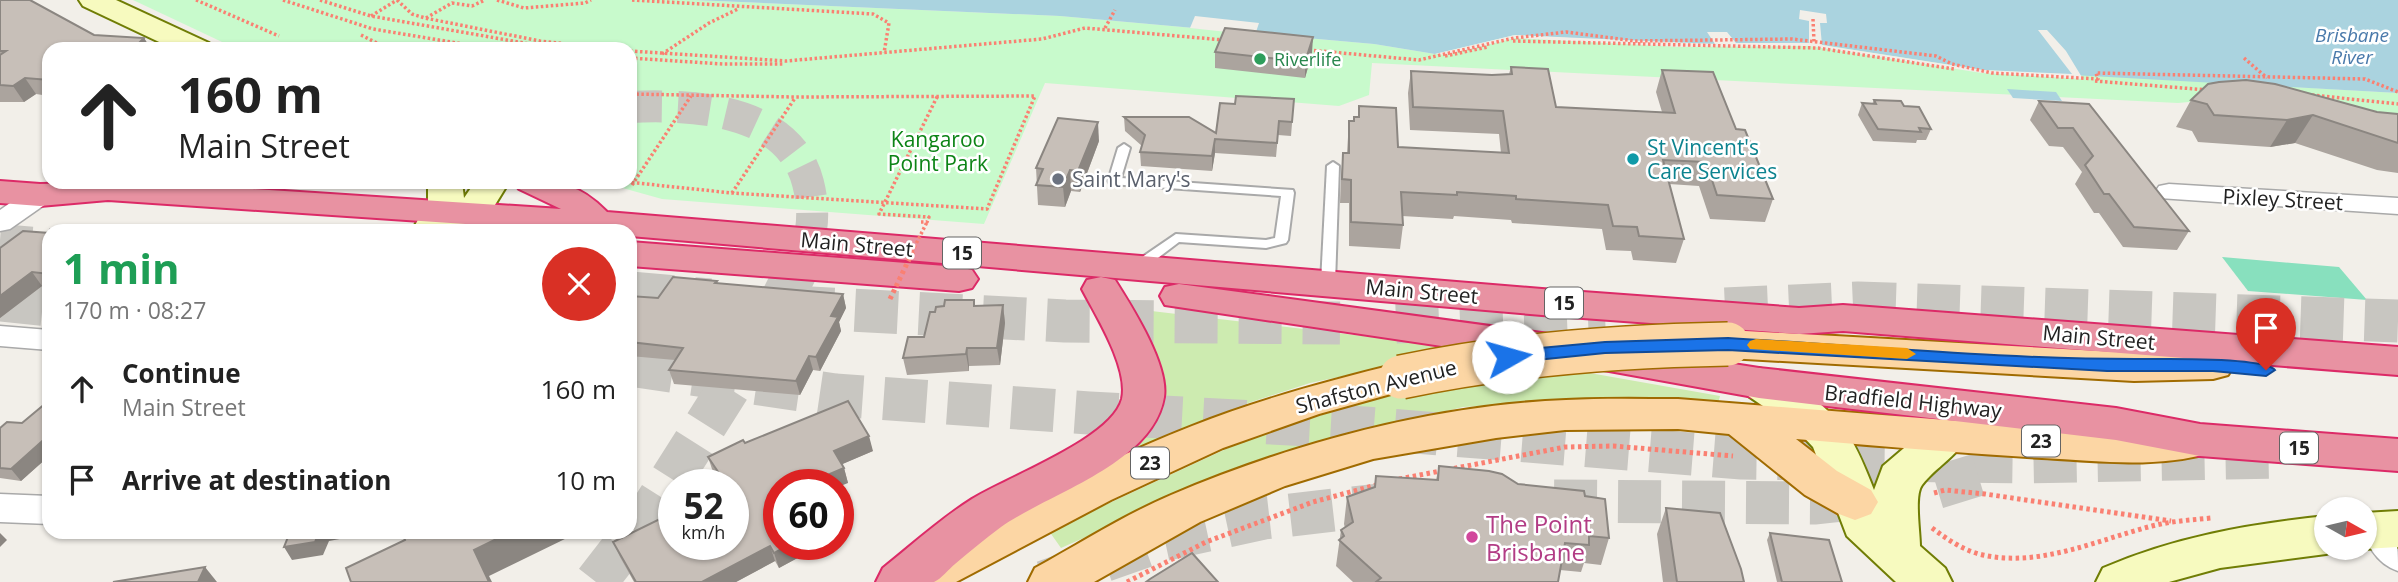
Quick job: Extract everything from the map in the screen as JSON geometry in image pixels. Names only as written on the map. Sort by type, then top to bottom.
[{"type":"highway","points":[[546,189],[579,204],[596,222]]},
{"type":"highway","name":"Main Street","points":[[0,192],[40,195],[107,190],[615,224]]},
{"type":"highway","name":"Main Street","points":[[40,195],[79,211],[247,224]]},
{"type":"highway","name":"Main Street","points":[[637,226],[1119,278],[1208,299],[1513,341]]},
{"type":"highway","name":"Main Street","points":[[637,254],[1119,278],[1328,283],[1799,321],[1856,319],[2398,360]]},
{"type":"highway","points":[[900,582],[988,512],[1097,451],[1121,435],[1132,423],[1139,412],[1144,385],[1119,278]]},
{"type":"highway","name":"Main Street","points":[[1799,321],[1846,331],[2113,349],[2213,365],[2398,382]]},
{"type":"highway","name":"Bradfield Highway","points":[[1513,341],[1744,419],[2116,424],[2200,440],[2398,455]]},
{"type":"main road","name":"Shafston Avenue","points":[[912,582],[1056,508],[1208,437],[1289,407],[1401,377],[1527,354],[1654,345],[1728,344],[2134,367],[2213,365]]},
{"type":"main road","name":"23","points":[[1052,582],[1130,536],[1223,492],[1319,457],[1440,429],[1565,415],[1666,413],[1946,436],[2137,447],[2200,440]]},
{"type":"main road","points":[[1744,419],[1821,483],[1854,502]]},
{"type":"street","points":[[93,0],[183,42]]},
{"type":"street","points":[[450,214],[483,189]]},
{"type":"street","name":"Pixley Street","points":[[2169,192],[2398,206]]},
{"type":"street","points":[[0,223],[40,195]]},
{"type":"street","points":[[0,336],[42,339]]},
{"type":"street","points":[[1818,424],[1836,449],[1864,523],[1917,553]]},
{"type":"street","points":[[1917,553],[1895,501],[1899,478],[1916,466],[1946,436]]},
{"type":"street","points":[[0,508],[42,510]]},
{"type":"street","points":[[2120,582],[2153,566],[2190,554],[2314,523]]},
{"type":"lane","points":[[1119,278],[1176,238],[1266,244],[1281,240],[1288,193],[1114,181],[1124,148]]},
{"type":"lane","points":[[1328,283],[1334,166]]},
{"type":"path","points":[[196,0],[279,36]]},
{"type":"path","points":[[283,0],[373,29],[452,42]]},
{"type":"path","points":[[320,0],[371,16],[426,24],[509,42]]},
{"type":"path","points":[[371,16],[397,0],[412,14],[425,18],[558,42]]},
{"type":"path","points":[[425,18],[452,3],[472,6],[485,0]]},
{"type":"path","points":[[497,0],[526,9],[561,1],[585,3],[591,0]]},
{"type":"path","points":[[632,0],[873,14],[889,23],[884,53]]},
{"type":"path","points":[[661,55],[709,23],[740,8]]},
{"type":"path","points":[[1104,29],[1115,10]]},
{"type":"path","points":[[1813,19],[1814,42]]},
{"type":"path","points":[[637,58],[723,64],[825,62],[1042,39],[1085,28],[1228,41]]},
{"type":"path","points":[[373,29],[361,35],[375,42]]},
{"type":"path","points":[[1419,60],[1514,38],[1566,32],[1635,41],[1792,39],[1936,56],[1952,66],[1980,71],[2098,79],[2096,73],[2365,79],[2398,92]]},
{"type":"path","points":[[515,42],[521,37]]},
{"type":"path","points":[[1210,47],[1214,39]]},
{"type":"path","points":[[1297,49],[1419,60],[1516,41],[1682,47],[1818,48],[1985,75],[2209,90]]},
{"type":"path","points":[[637,52],[786,61],[939,49]]},
{"type":"path","points":[[2244,58],[2268,78]]},
{"type":"path","points":[[637,94],[795,97],[1035,96],[987,209],[637,185]]},
{"type":"path","points":[[2301,94],[2397,104]]},
{"type":"path","points":[[637,177],[691,95]]},
{"type":"path","points":[[890,299],[929,217],[879,214],[938,95]]},
{"type":"path","points":[[732,193],[795,97]]},
{"type":"path","points":[[1127,582],[1206,542],[1301,506],[1420,474],[1564,447],[1613,446],[1744,419]]},
{"type":"path","points":[[1927,502],[1930,495],[1945,490],[2174,521]]},
{"type":"path","points":[[1917,553],[1940,538],[1954,549],[1978,559],[2008,563],[2041,561],[2067,555],[2144,528],[2174,521],[2219,517]]},
{"type":"green space","name":"Kangaroo Point Park","points":[[133,0],[694,0],[1060,16],[1374,44],[1435,54],[1515,35],[1679,44],[1809,43],[2073,74],[2398,93],[2398,128],[2220,99],[2178,103],[1372,63],[1369,95],[1339,106],[1045,83],[984,224],[662,199],[626,189],[637,189],[637,42],[222,42]]},
{"type":"green space","points":[[2222,257],[2339,267],[2367,300],[2248,291]]},
{"type":"green space","points":[[1126,308],[1473,349],[1310,383],[1230,409],[1122,454]]},
{"type":"green space","points":[[1550,366],[1720,396],[1718,403],[1552,402],[1463,407],[1326,441],[1236,470],[1061,548],[1049,531],[1239,443],[1322,415],[1408,390]]},
{"type":"water","name":"Brisbane River","points":[[694,0],[2398,0],[2398,93],[1983,70],[1809,43],[1679,44],[1515,35],[1435,54],[1374,44],[1060,16]]},
{"type":"water","points":[[2007,89],[2056,92],[2062,101],[2013,98]]},
{"type":"pier","points":[[1800,10],[1826,14],[1827,23],[1820,23],[1822,45],[1983,70],[2072,74],[2038,30],[2047,30],[2066,51],[2083,79],[1982,73],[1809,46],[1679,47],[1515,38],[1446,55],[1435,54],[1515,35],[1715,44],[1707,32],[1727,32],[1736,43],[1809,43],[1809,21],[1799,19]]},
{"type":"pier","points":[[1195,16],[1259,23],[1255,35],[1190,28]]},
{"type":"building","points":[[0,0],[30,0],[94,35],[144,38],[140,42],[42,42],[42,79],[25,78],[13,86],[0,85],[0,55],[6,51],[0,51]]},
{"type":"building","points":[[1225,28],[1313,37],[1305,62],[1215,52]]},
{"type":"building","points":[[1511,67],[1548,69],[1556,107],[1675,113],[1662,70],[1713,72],[1736,129],[1745,130],[1773,199],[1717,195],[1706,162],[1663,160],[1684,239],[1639,236],[1637,227],[1613,226],[1608,205],[1457,192],[1457,195],[1401,192],[1403,225],[1351,222],[1351,180],[1342,179],[1343,153],[1349,153],[1349,121],[1359,117],[1359,106],[1396,108],[1398,147],[1509,153],[1503,111],[1413,107],[1411,71],[1492,75],[1512,74]]},
{"type":"building","points":[[2246,80],[2275,84],[2377,112],[2398,114],[2398,143],[2313,115],[2287,120],[2214,115],[2207,104],[2191,100],[2208,84]]},
{"type":"building","points":[[1236,96],[1294,99],[1292,122],[1279,121],[1277,143],[1215,139],[1212,156],[1140,152],[1145,135],[1124,117],[1189,117],[1216,133],[1220,103],[1235,104]]},
{"type":"building","points":[[1874,100],[1901,101],[1904,106],[1919,107],[1931,129],[1919,128],[1921,132],[1878,129],[1862,103],[1876,104]]},
{"type":"building","points":[[2039,101],[2089,104],[2189,231],[2134,227],[2109,194],[2104,194],[2085,165],[2093,156],[2073,128],[2058,128]]},
{"type":"building","points":[[1058,118],[1098,122],[1078,171],[1070,170],[1063,187],[1036,185],[1043,169],[1036,168]]},
{"type":"building","points":[[23,231],[42,232],[42,273],[32,272],[0,296],[0,248]]},
{"type":"building","points":[[673,277],[843,294],[831,316],[838,317],[816,357],[809,356],[796,381],[669,370],[683,348],[637,343],[637,296],[658,298]]},
{"type":"building","points":[[945,300],[974,300],[974,306],[1003,305],[997,348],[967,348],[966,354],[903,358],[908,337],[924,337],[930,312],[935,312],[936,307],[944,306]]},
{"type":"building","points":[[848,401],[869,436],[834,451],[844,468],[842,469],[763,469],[763,550],[749,557],[749,469],[716,469],[708,457],[743,440],[745,443]]},
{"type":"building","points":[[42,406],[42,441],[11,469],[0,468],[0,428],[7,422],[22,423]]},
{"type":"building","name":"The Point Brisbane","points":[[1439,466],[1489,471],[1502,474],[1518,484],[1584,491],[1585,496],[1605,499],[1609,538],[1589,536],[1589,545],[1565,543],[1558,582],[1376,582],[1381,578],[1339,540],[1344,536],[1341,530],[1353,522],[1347,497],[1375,487],[1376,476],[1438,480]]},
{"type":"building","points":[[1666,508],[1720,513],[1744,582],[1677,582]]},
{"type":"building","points":[[658,520],[658,560],[744,560],[702,582],[636,582],[613,542],[619,539],[637,539],[637,530]]},
{"type":"building","points":[[1770,533],[1829,540],[1842,582],[1782,582]]},
{"type":"building","points":[[287,539],[316,539],[315,542],[284,547]]},
{"type":"building","points":[[497,539],[474,550],[489,582],[351,582],[346,568],[405,540]]},
{"type":"building","points":[[1192,553],[1218,582],[1146,582],[1150,579]]},
{"type":"building","points":[[205,567],[198,582],[113,582]]},
{"type":"tunnel","points":[[637,107],[682,107],[736,116],[781,139],[798,158],[810,192],[811,226],[805,252]]},
{"type":"tunnel","points":[[0,240],[42,243]]},
{"type":"tunnel","points":[[780,303],[806,251]]},
{"type":"tunnel","points":[[637,294],[710,300]]},
{"type":"tunnel","points":[[0,300],[42,304]]},
{"type":"tunnel","points":[[1725,309],[1858,303],[2398,321]]},
{"type":"tunnel","points":[[791,307],[1065,321],[1340,323]]},
{"type":"tunnel","points":[[1396,322],[1605,314]]},
{"type":"tunnel","points":[[734,380],[746,361]]},
{"type":"tunnel","points":[[637,366],[734,380]]},
{"type":"tunnel","points":[[637,529],[734,380]]},
{"type":"tunnel","points":[[734,380],[835,395],[1089,413],[1364,428],[1742,458],[2023,462],[2280,457]]},
{"type":"tunnel","points":[[1554,501],[1816,503],[1925,491],[1987,472]]},
{"type":"tunnel","points":[[1044,582],[1162,540],[1264,518],[1396,503]]},
{"type":"tunnel","points":[[596,582],[629,539]]},
{"type":"slow traffic","points":[[1756,345],[1907,354]]},
{"type":"place","name":"Riverlife","points":[[1260,59]]},
{"type":"place","name":"St Vincent's Care Services","points":[[1633,159]]},
{"type":"place","name":"Saint Mary's","points":[[1058,179]]},
{"type":"place","name":"The Point Brisbane","points":[[1472,537]]},
{"type":"route","points":[[1508,357],[1605,348],[1728,344],[2134,367],[2213,365],[2266,370]]}]
